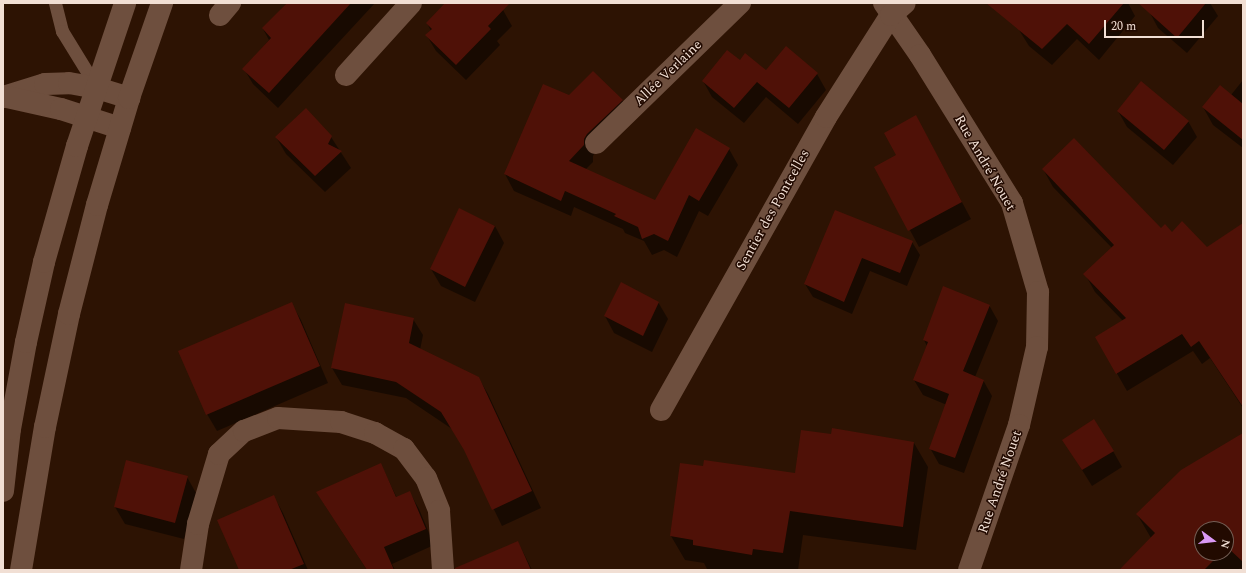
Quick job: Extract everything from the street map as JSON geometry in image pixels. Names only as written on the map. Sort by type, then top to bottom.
[{"type":"street","points":[[3,491],[10,429],[40,277],[77,146],[125,3]]},
{"type":"street","points":[[21,570],[44,434],[69,314],[97,205],[120,128],[162,3]]},
{"type":"street","points":[[346,75],[411,3]]},
{"type":"street","name":"Allée Verlaine","points":[[596,143],[740,3]]},
{"type":"street","name":"Sentier des Pontcelles","points":[[661,410],[826,117],[894,7]]},
{"type":"street","name":"Rue André Nouet","points":[[894,7],[920,55],[1012,203],[1038,292],[1037,347],[1019,425],[970,570]]},
{"type":"street","points":[[4,97],[46,84],[69,83],[96,88],[130,98]]},
{"type":"street","points":[[4,97],[60,109],[120,128]]},
{"type":"street","points":[[191,570],[198,524],[219,454],[244,431],[278,418],[341,422],[375,433],[404,449],[426,478],[439,511],[444,570]]},
{"type":"lane","points":[[55,3],[62,31],[96,88]]},
{"type":"building","points":[[287,3],[351,3],[269,93],[242,69],[271,38],[262,28]]},
{"type":"building","points":[[445,3],[510,3],[488,26],[491,29],[456,65],[425,35],[432,29],[426,23]]},
{"type":"building","points":[[986,3],[1124,3],[1089,44],[1067,24],[1042,49]]},
{"type":"building","points":[[1138,3],[1206,3],[1177,38]]},
{"type":"building","points":[[786,46],[818,73],[789,108],[757,82],[734,108],[702,81],[727,50],[740,60],[745,53],[766,70]]},
{"type":"building","points":[[593,71],[623,100],[587,134],[584,139],[584,145],[569,161],[655,200],[696,128],[730,148],[699,201],[689,195],[668,241],[654,234],[642,239],[638,227],[614,216],[616,214],[565,191],[561,201],[504,174],[543,84],[569,95]]},
{"type":"building","points":[[1141,81],[1189,121],[1164,150],[1117,111]]},
{"type":"building","points":[[1220,85],[1243,104],[1243,140],[1202,107]]},
{"type":"building","points":[[306,108],[332,136],[328,144],[342,151],[315,176],[275,137]]},
{"type":"building","points":[[916,115],[962,202],[908,231],[874,167],[896,155],[884,133]]},
{"type":"building","points":[[1074,138],[1161,228],[1165,224],[1172,232],[1182,221],[1207,247],[1243,223],[1243,407],[1199,341],[1191,347],[1182,334],[1116,374],[1095,337],[1126,318],[1083,274],[1114,245],[1042,169]]},
{"type":"building","points":[[459,208],[495,226],[465,287],[430,269]]},
{"type":"building","points":[[835,210],[913,241],[900,273],[862,258],[844,302],[804,284]]},
{"type":"building","points":[[621,282],[659,302],[643,336],[604,316]]},
{"type":"building","points":[[943,286],[990,305],[963,371],[984,380],[955,458],[929,449],[949,394],[913,380],[928,342],[923,340]]},
{"type":"building","points":[[292,302],[320,366],[206,415],[178,351]]},
{"type":"building","points":[[345,303],[414,318],[409,343],[479,377],[532,491],[492,510],[464,450],[441,412],[396,382],[331,368]]},
{"type":"building","points":[[1094,419],[1114,451],[1082,470],[1062,440]]},
{"type":"building","points":[[832,428],[914,442],[903,527],[790,511],[783,553],[753,549],[752,555],[693,545],[693,540],[670,536],[680,463],[703,466],[704,460],[795,473],[801,430],[831,434]]},
{"type":"building","points":[[1243,433],[1243,562],[1234,554],[1234,521],[1194,521],[1194,561],[1213,561],[1204,570],[1119,570],[1155,533],[1136,514],[1181,470]]},
{"type":"building","points":[[126,460],[188,476],[175,523],[114,507]]},
{"type":"building","points":[[381,463],[396,497],[410,491],[426,529],[384,547],[394,570],[367,570],[316,492]]},
{"type":"building","points":[[274,495],[304,564],[289,570],[239,570],[217,520]]},
{"type":"building","points":[[518,541],[531,570],[455,570],[455,568]]}]
